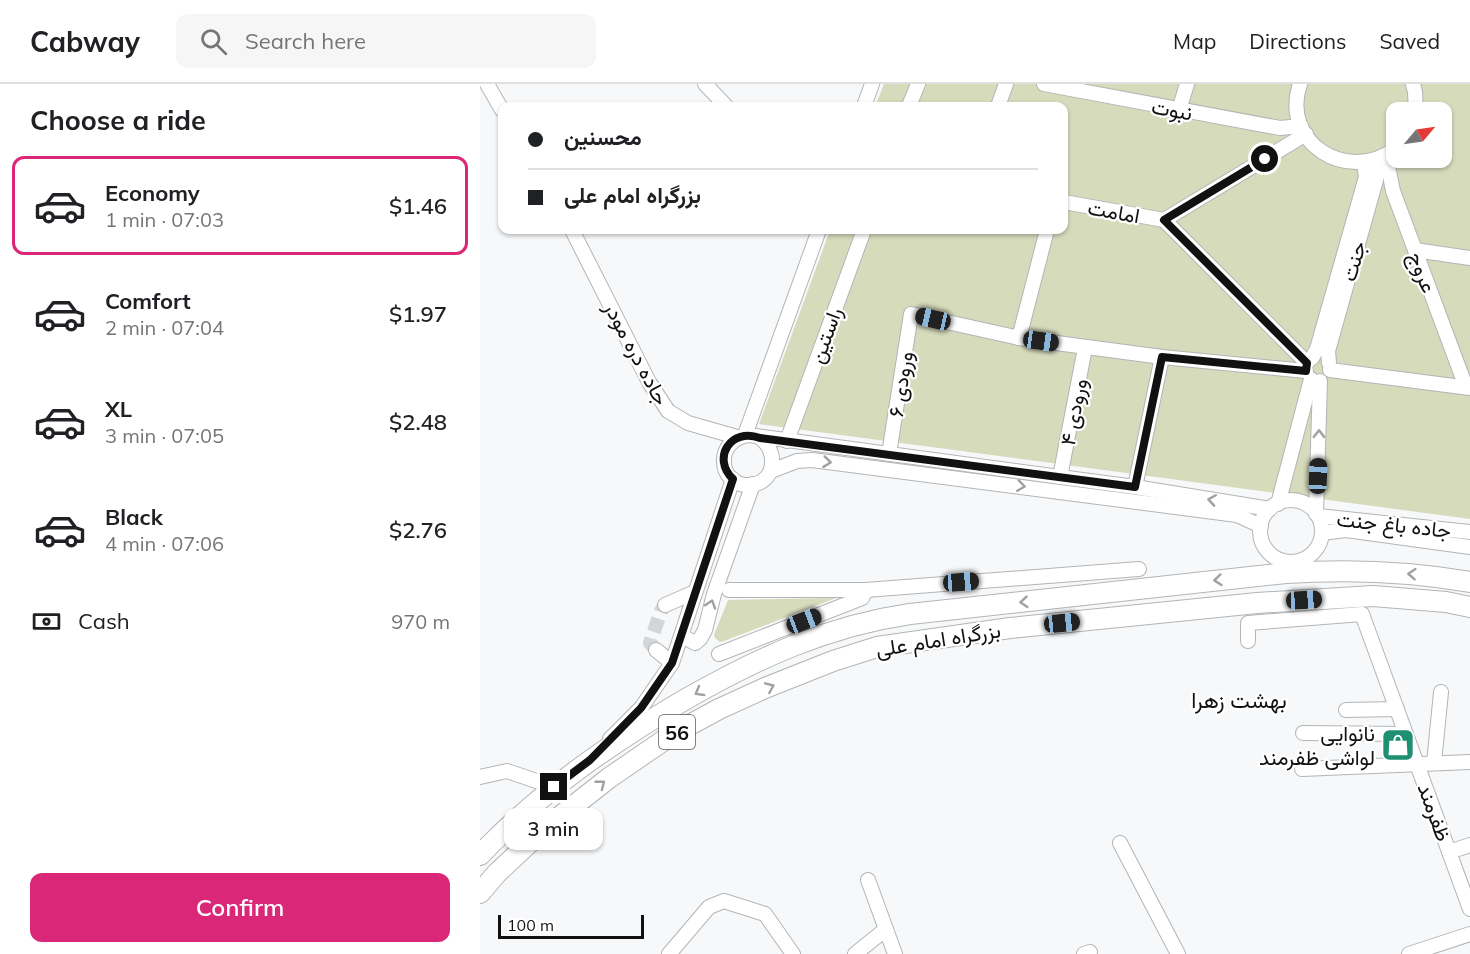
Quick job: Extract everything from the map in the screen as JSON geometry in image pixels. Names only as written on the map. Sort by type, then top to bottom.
[{"type":"highway","name":"بزرگراه امام علی","points":[[480,855],[511,822],[554,787],[648,721],[721,679],[769,655],[842,628],[885,617],[1035,601],[1132,576],[1330,570],[1434,575],[1470,582]]},
{"type":"highway","name":"بزرگراه امام علی","points":[[480,893],[497,873],[544,829],[609,778],[673,734],[719,709],[812,669],[878,647],[914,640],[1257,603],[1373,597],[1446,602],[1470,607]]},
{"type":"highway","points":[[910,614],[863,626],[858,635],[867,643],[914,640]]},
{"type":"street","points":[[487,84],[498,103]]},
{"type":"street","points":[[705,84],[722,102]]},
{"type":"street","points":[[865,102],[872,84]]},
{"type":"street","points":[[911,102],[918,84]]},
{"type":"street","points":[[999,102],[1006,84]]},
{"type":"street","name":"نبوت","points":[[1044,84],[1077,88],[1280,129],[1303,130]]},
{"type":"street","points":[[1179,110],[1187,84]]},
{"type":"street","points":[[1300,84],[1297,100],[1303,130],[1321,151],[1341,162],[1364,163],[1386,154]]},
{"type":"street","points":[[1413,84],[1416,102]]},
{"type":"street","points":[[1303,130],[1164,220],[1311,370]]},
{"type":"street","name":"جنت","points":[[1330,366],[1328,351],[1376,180],[1386,156]]},
{"type":"street","points":[[1274,506],[1366,177],[1364,163]]},
{"type":"street","name":"عروج","points":[[1389,168],[1393,190],[1468,387]]},
{"type":"street","name":"امامت","points":[[1068,203],[1164,220]]},
{"type":"street","name":"جاده دره مودر","points":[[574,234],[649,382],[668,411],[688,423],[741,436]]},
{"type":"street","points":[[817,234],[741,436],[728,445],[723,459],[726,470],[733,479],[741,484],[753,484],[763,480],[771,471],[797,461],[813,460],[1237,515],[1261,526]]},
{"type":"street","name":"راستین","points":[[787,441],[863,234]]},
{"type":"street","points":[[1046,234],[1019,338],[1162,357],[1311,370],[1327,377],[1330,366]]},
{"type":"street","points":[[1415,250],[1470,258]]},
{"type":"street","name":"ورودی ۶","points":[[889,454],[911,314],[1019,338]]},
{"type":"street","name":"ورودی ۴","points":[[1060,477],[1085,348]]},
{"type":"street","points":[[1135,487],[1162,357]]},
{"type":"street","points":[[1317,515],[1311,370],[1321,357],[1330,366],[1468,387]]},
{"type":"street","points":[[741,436],[1274,506]]},
{"type":"street","points":[[760,438],[769,446],[772,453],[771,471]]},
{"type":"street","points":[[982,481],[984,467]]},
{"type":"street","points":[[590,760],[641,708],[672,663],[733,479]]},
{"type":"street","points":[[682,636],[694,643],[700,639],[705,630],[714,594],[753,484]]},
{"type":"street","points":[[1289,500],[1297,501],[1308,506],[1317,515],[1322,533],[1319,544],[1310,556],[1300,561],[1288,562],[1274,557],[1266,549],[1261,538],[1261,526],[1265,515],[1274,506],[1289,500]]},
{"type":"street","name":"جاده باغ جنت","points":[[1317,515],[1470,532]]},
{"type":"street","name":"جاده باغ جنت","points":[[1322,533],[1346,530],[1470,547]]},
{"type":"street","points":[[729,590],[866,590],[1132,576]]},
{"type":"street","points":[[719,654],[862,598],[866,590]]},
{"type":"street","points":[[665,605],[694,592]]},
{"type":"street","name":"ظفرمند","points":[[1248,641],[1248,623],[1362,614],[1468,900]]},
{"type":"street","points":[[656,650],[672,663]]},
{"type":"street","points":[[1434,763],[1441,692]]},
{"type":"street","points":[[1346,710],[1397,710]]},
{"type":"street","points":[[1303,733],[1406,734]]},
{"type":"street","points":[[1302,769],[1470,762]]},
{"type":"street","points":[[480,777],[507,771],[554,787]]},
{"type":"street","points":[[1120,843],[1178,954]]},
{"type":"street","points":[[1449,852],[1470,845]]},
{"type":"street","points":[[868,880],[895,954]]},
{"type":"street","points":[[669,954],[709,907],[724,901],[765,914],[793,954]]},
{"type":"street","points":[[855,954],[886,929]]},
{"type":"street","points":[[1409,954],[1470,934]]},
{"type":"green space","points":[[884,84],[1470,84],[1470,519],[759,424],[829,234],[1068,234],[1068,102],[877,102]]},
{"type":"green space","points":[[836,598],[724,641],[720,642],[714,635],[728,600]]},
{"type":"tunnel","points":[[656,650],[650,643],[665,605]]},
{"type":"place","name":"نانوایی لواشی ظفرمند","points":[[1398,745]]},
{"type":"district","name":"بهشت زهرا","points":[[1239,700]]},
{"type":"route","points":[[554,787],[590,760],[641,708],[672,663],[733,479],[725,468],[724,453],[737,437],[752,435],[760,438],[1135,487],[1162,357],[1306,371],[1307,363],[1164,220],[1265,159]]}]
